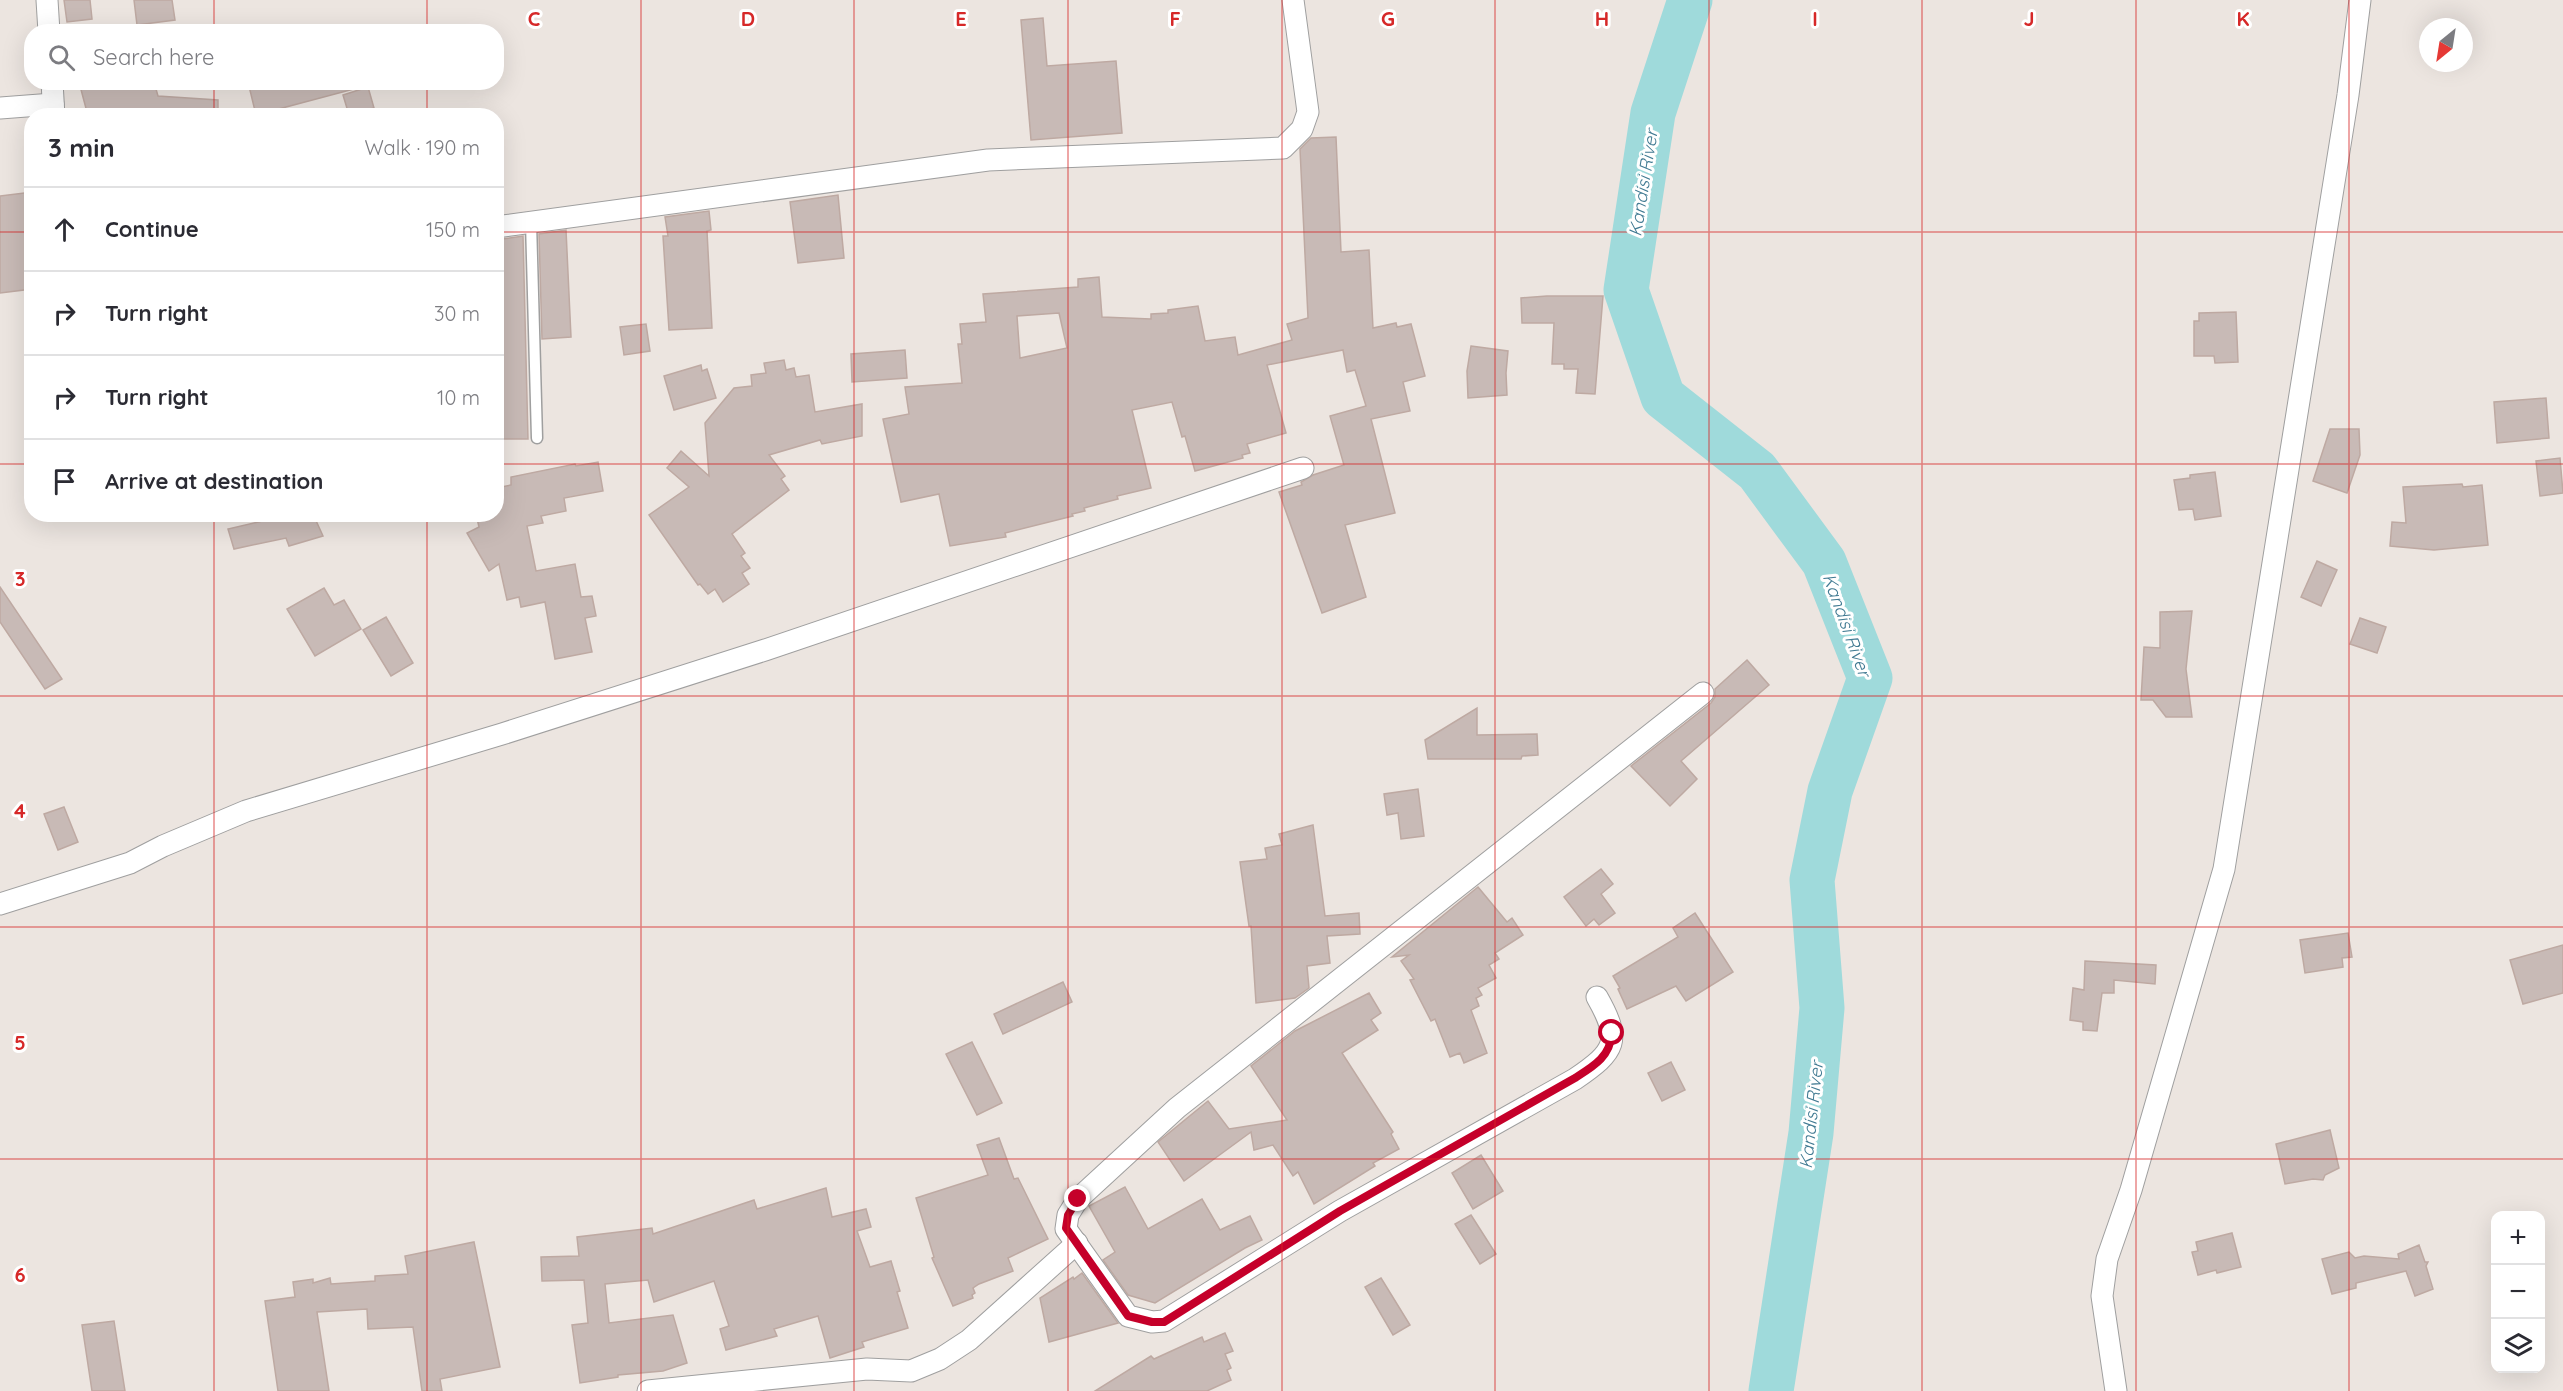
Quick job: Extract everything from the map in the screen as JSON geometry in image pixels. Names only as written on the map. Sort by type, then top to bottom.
[{"type":"street","points":[[47,0],[48,24]]},
{"type":"street","points":[[504,226],[988,160],[1283,148],[1302,129],[1308,112],[1293,0]]},
{"type":"street","points":[[2116,1391],[2102,1296],[2107,1259],[2131,1190],[2224,869],[2346,107],[2360,0]]},
{"type":"street","points":[[53,90],[54,108]]},
{"type":"street","points":[[0,108],[24,109]]},
{"type":"street","points":[[0,904],[130,863],[163,846],[246,811],[502,734],[743,657],[1303,468]]},
{"type":"street","points":[[1596,997],[1610,1021],[1612,1033],[1607,1053],[1600,1062],[1340,1211],[1164,1322],[1152,1322],[1128,1316],[1066,1228],[1068,1215],[1078,1199],[1178,1108],[1702,693]]},
{"type":"street","points":[[648,1391],[867,1369],[911,1371],[940,1359],[969,1340],[1077,1244]]},
{"type":"lane","points":[[531,222],[537,438]]},
{"type":"building","points":[[64,0],[90,0],[92,19],[67,22]]},
{"type":"building","points":[[134,0],[172,0],[175,20],[137,24]]},
{"type":"building","points":[[1043,18],[1047,66],[1116,61],[1122,133],[1031,140],[1021,20]]},
{"type":"building","points":[[81,90],[156,90],[158,96],[218,100],[218,108],[86,108]]},
{"type":"building","points":[[250,90],[350,90],[282,108],[254,108]]},
{"type":"building","points":[[359,90],[369,90],[374,108],[347,108],[343,95]]},
{"type":"building","points":[[1336,137],[1341,252],[1369,250],[1373,328],[1396,323],[1397,327],[1411,324],[1425,376],[1403,382],[1410,411],[1371,419],[1395,513],[1345,525],[1366,597],[1322,613],[1279,492],[1302,485],[1301,482],[1313,475],[1344,465],[1330,416],[1366,406],[1355,370],[1347,372],[1343,350],[1267,365],[1286,433],[1247,444],[1250,453],[1242,455],[1243,458],[1195,471],[1172,402],[1132,410],[1151,488],[1117,496],[1118,499],[1084,508],[1085,511],[1072,514],[1073,516],[1005,533],[1006,537],[950,546],[939,494],[901,502],[883,419],[909,414],[905,387],[962,383],[958,344],[962,344],[960,324],[986,322],[983,294],[1078,287],[1078,279],[1099,277],[1102,317],[1151,319],[1151,314],[1168,313],[1168,310],[1198,306],[1205,341],[1235,337],[1238,355],[1292,340],[1287,324],[1308,318],[1300,149],[1311,138]],"holes":[[[1059,313],[1067,348],[1020,358],[1017,316]]]},
{"type":"building","points":[[24,193],[24,290],[0,293],[0,196]]},
{"type":"building","points":[[838,195],[844,258],[798,263],[790,202]]},
{"type":"building","points":[[709,211],[711,230],[707,231],[712,328],[669,330],[663,236],[668,236],[665,217]]},
{"type":"building","points":[[566,230],[571,337],[542,339],[539,234]]},
{"type":"building","points":[[523,236],[528,439],[504,439],[504,239]]},
{"type":"building","points":[[1603,296],[1595,394],[1576,393],[1578,369],[1564,369],[1564,364],[1552,364],[1554,323],[1522,323],[1521,298]]},
{"type":"building","points":[[2236,312],[2238,362],[2215,363],[2214,356],[2194,356],[2194,321],[2199,321],[2199,313]]},
{"type":"building","points":[[646,324],[650,351],[624,355],[620,327]]},
{"type":"building","points":[[1471,346],[1508,351],[1507,395],[1468,398],[1467,371]]},
{"type":"building","points":[[905,350],[907,378],[852,382],[851,354]]},
{"type":"building","points":[[784,360],[786,370],[794,368],[796,377],[809,375],[815,412],[862,404],[862,436],[822,444],[820,440],[769,455],[785,476],[781,479],[789,490],[732,534],[745,553],[741,556],[750,568],[742,573],[749,584],[723,602],[715,589],[708,594],[700,584],[698,585],[649,515],[689,487],[667,468],[681,451],[709,476],[705,423],[734,388],[752,386],[751,375],[766,373],[764,363]]},
{"type":"building","points":[[701,365],[702,371],[707,369],[716,398],[674,410],[664,376]]},
{"type":"building","points":[[2546,398],[2549,438],[2497,443],[2494,402]]},
{"type":"building","points":[[2330,429],[2359,429],[2360,455],[2347,493],[2313,481]]},
{"type":"building","points":[[2560,458],[2563,493],[2540,496],[2536,461]]},
{"type":"building","points":[[598,462],[603,491],[564,498],[566,511],[541,516],[543,523],[527,526],[536,571],[575,564],[581,597],[592,596],[596,616],[585,618],[592,652],[555,659],[545,602],[521,607],[519,597],[507,600],[499,564],[489,571],[467,533],[479,527],[478,522],[504,522],[504,486],[511,485],[511,477],[575,464],[576,466]]},
{"type":"building","points":[[2215,472],[2221,516],[2195,520],[2193,509],[2179,510],[2174,480],[2190,478],[2190,475]]},
{"type":"building","points":[[2462,484],[2463,487],[2482,485],[2488,545],[2434,550],[2390,546],[2392,522],[2406,523],[2403,487]]},
{"type":"building","points":[[258,522],[317,522],[323,536],[289,546],[286,538],[234,549],[228,529]]},
{"type":"building","points":[[2317,561],[2337,570],[2321,606],[2301,597]]},
{"type":"building","points":[[0,587],[62,679],[45,689],[0,622]]},
{"type":"building","points":[[324,588],[334,605],[344,600],[361,629],[315,656],[287,609]]},
{"type":"building","points":[[2192,611],[2186,669],[2192,717],[2166,717],[2153,700],[2141,700],[2144,647],[2160,648],[2160,612]]},
{"type":"building","points":[[386,617],[413,663],[391,676],[363,630]]},
{"type":"building","points":[[2360,618],[2386,627],[2377,653],[2350,644]]},
{"type":"building","points":[[1747,660],[1769,685],[1681,761],[1697,779],[1670,806],[1631,766],[1711,703],[1715,697],[1715,689]]},
{"type":"building","points":[[1477,708],[1477,735],[1537,734],[1538,755],[1522,756],[1521,759],[1428,759],[1425,740]]},
{"type":"building","points":[[1418,789],[1424,836],[1401,839],[1398,813],[1387,815],[1384,794]]},
{"type":"building","points":[[64,807],[78,842],[58,850],[44,814]]},
{"type":"building","points":[[1313,825],[1325,916],[1359,913],[1360,934],[1327,936],[1330,963],[1307,966],[1309,988],[1295,998],[1256,1003],[1251,926],[1249,926],[1240,862],[1267,859],[1265,848],[1282,845],[1279,834]]},
{"type":"building","points":[[1601,869],[1613,884],[1601,894],[1615,913],[1599,925],[1594,919],[1586,926],[1564,897]]},
{"type":"building","points":[[1478,887],[1507,922],[1512,918],[1523,935],[1495,953],[1499,959],[1489,965],[1496,978],[1478,988],[1482,995],[1476,998],[1479,1006],[1471,1010],[1487,1053],[1464,1063],[1460,1053],[1450,1057],[1435,1019],[1431,1021],[1410,980],[1414,979],[1401,961],[1409,955],[1392,957]]},
{"type":"building","points":[[1695,913],[1733,972],[1686,1001],[1676,986],[1627,1009],[1613,976],[1678,937],[1673,928]]},
{"type":"building","points":[[2348,933],[2352,957],[2342,958],[2343,967],[2305,973],[2300,940]]},
{"type":"building","points":[[2563,945],[2563,993],[2523,1004],[2510,960]]},
{"type":"building","points":[[2085,961],[2156,965],[2155,984],[2114,980],[2114,993],[2102,993],[2097,1031],[2083,1030],[2083,1022],[2070,1020],[2073,988],[2084,990]]},
{"type":"building","points":[[1063,982],[1072,1002],[1003,1034],[994,1014]]},
{"type":"building","points":[[1369,993],[1381,1013],[1371,1020],[1378,1030],[1342,1053],[1393,1132],[1391,1134],[1399,1149],[1373,1163],[1375,1166],[1314,1204],[1298,1172],[1293,1176],[1273,1145],[1254,1150],[1251,1132],[1184,1181],[1158,1142],[1208,1101],[1229,1129],[1287,1120],[1251,1066],[1295,1031]]},
{"type":"building","points":[[972,1042],[1002,1103],[977,1115],[946,1054]]},
{"type":"building","points":[[1671,1062],[1685,1090],[1662,1101],[1648,1073]]},
{"type":"building","points":[[2330,1130],[2339,1168],[2325,1175],[2323,1180],[2313,1179],[2285,1184],[2276,1144]]},
{"type":"building","points":[[999,1138],[1014,1179],[1018,1178],[1048,1239],[1008,1258],[1013,1271],[979,1284],[973,1288],[975,1293],[972,1295],[973,1298],[953,1306],[932,1258],[934,1257],[916,1198],[988,1175],[977,1145]]},
{"type":"building","points":[[1481,1155],[1503,1191],[1473,1209],[1452,1173]]},
{"type":"building","points":[[1125,1187],[1148,1229],[1202,1199],[1220,1230],[1250,1216],[1262,1240],[1155,1303],[1128,1295],[1103,1260],[1115,1252],[1089,1206]]},
{"type":"building","points":[[826,1188],[832,1217],[866,1209],[871,1227],[857,1231],[870,1267],[891,1261],[900,1291],[897,1292],[908,1328],[862,1342],[864,1347],[830,1358],[818,1316],[774,1329],[777,1336],[726,1350],[720,1329],[729,1326],[714,1281],[654,1302],[648,1280],[605,1284],[609,1323],[673,1315],[687,1363],[663,1371],[618,1375],[618,1377],[580,1383],[572,1325],[588,1323],[584,1280],[542,1281],[541,1257],[579,1256],[577,1237],[652,1228],[653,1234],[754,1200],[757,1209]]},
{"type":"building","points":[[1471,1215],[1496,1254],[1480,1264],[1455,1224]]},
{"type":"building","points":[[2232,1233],[2241,1267],[2198,1275],[2192,1252],[2198,1251],[2196,1242]]},
{"type":"building","points":[[474,1242],[500,1367],[440,1379],[442,1391],[422,1391],[413,1327],[368,1329],[367,1309],[317,1312],[329,1391],[278,1391],[265,1301],[295,1297],[293,1282],[313,1279],[313,1283],[330,1278],[331,1284],[375,1281],[375,1276],[408,1274],[405,1256]]},
{"type":"building","points":[[2419,1245],[2425,1262],[2428,1262],[2426,1266],[2433,1289],[2415,1296],[2406,1271],[2356,1283],[2356,1288],[2332,1294],[2322,1259],[2349,1252],[2355,1258],[2364,1256],[2399,1259],[2398,1254]]},
{"type":"building","points":[[1082,1273],[1118,1323],[1049,1342],[1040,1298]]},
{"type":"building","points":[[1381,1278],[1410,1325],[1393,1335],[1365,1287]]},
{"type":"building","points":[[114,1321],[125,1391],[92,1391],[82,1325]]},
{"type":"building","points":[[1225,1333],[1233,1351],[1225,1354],[1231,1368],[1227,1370],[1231,1380],[1207,1391],[1095,1391],[1151,1356],[1154,1359],[1202,1337],[1204,1342]]},
{"type":"waterway","name":"Kandisi River","points":[[1690,0],[1653,113],[1626,290],[1663,397],[1757,471],[1824,562],[1870,678],[1830,791],[1812,880],[1822,1008],[1811,1133],[1771,1391]]},
{"type":"route","points":[[1078,1199],[1068,1215],[1066,1228],[1128,1316],[1143,1321],[1164,1322],[1340,1211],[1600,1062],[1607,1053],[1612,1033]]}]
